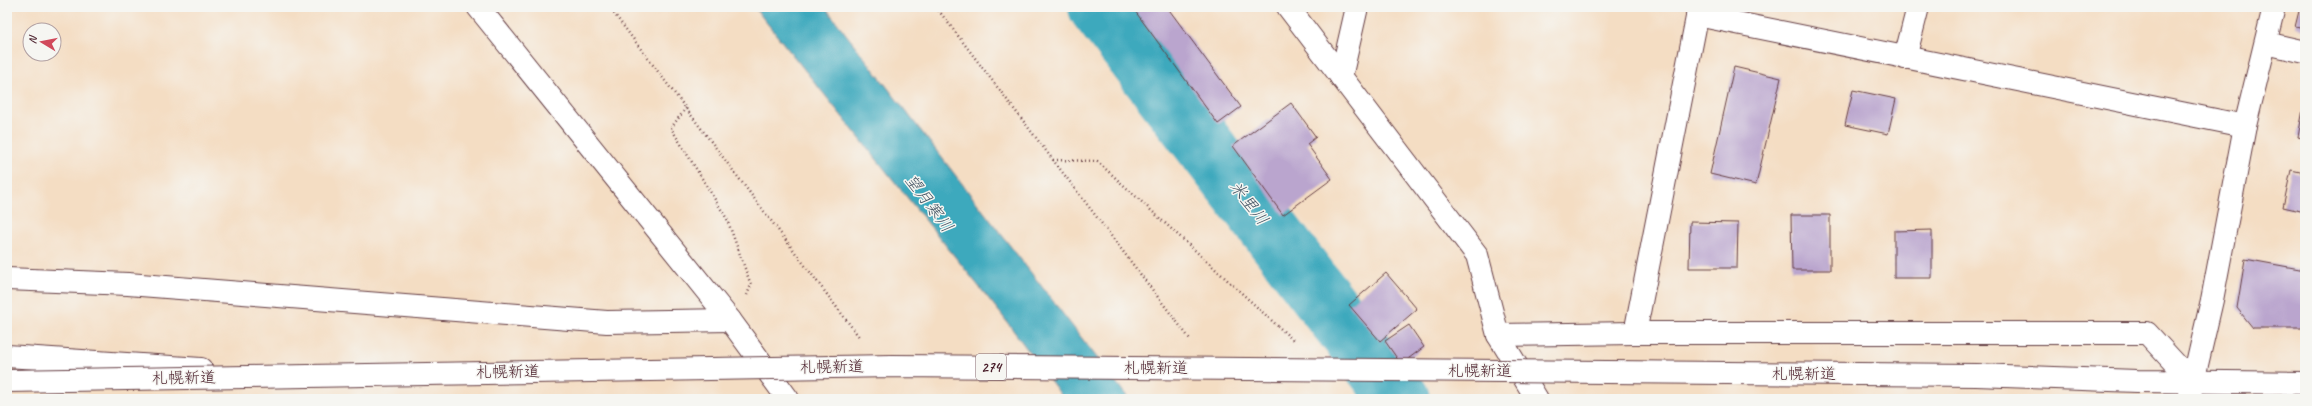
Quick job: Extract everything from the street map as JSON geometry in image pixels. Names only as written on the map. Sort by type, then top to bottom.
[{"type":"main road","points":[[478,7],[730,320],[788,399]]},
{"type":"main road","points":[[1288,7],[1477,255],[1498,335],[1538,399]]},
{"type":"main road","points":[[1341,77],[1357,7]]},
{"type":"main road","points":[[1905,58],[1918,7]]},
{"type":"main road","points":[[2190,390],[2212,300],[2245,126],[2274,7]]},
{"type":"main road","points":[[1635,333],[1698,11],[1905,58],[2245,126]]},
{"type":"main road","points":[[2266,43],[2305,52]]},
{"type":"main road","points":[[7,279],[128,284],[607,322],[730,320]]},
{"type":"main road","points":[[1498,335],[1635,333],[2147,333],[2190,390]]},
{"type":"main road","points":[[7,356],[295,375]]},
{"type":"main road","name":"札幌新道","points":[[7,381],[893,366],[1976,375],[2190,390],[2305,383]]},
{"type":"path","points":[[609,7],[863,341]]},
{"type":"path","points":[[936,7],[1191,340]]},
{"type":"path","points":[[686,108],[671,128],[727,219],[751,285],[741,314],[730,320]]},
{"type":"path","points":[[1053,160],[1097,161],[1296,343]]},
{"type":"water","name":"望月寒川","points":[[754,7],[825,7],[1129,399],[1064,399],[1001,314]]},
{"type":"building","points":[[1132,7],[1167,7],[1241,107],[1218,124]]},
{"type":"building","points":[[2300,7],[2305,7],[2305,29],[2295,27]]},
{"type":"building","points":[[1734,67],[1781,78],[1756,185],[1710,174]]},
{"type":"building","points":[[1853,90],[1896,99],[1888,134],[1845,125]]},
{"type":"building","points":[[1291,103],[1316,137],[1307,144],[1332,179],[1283,215],[1233,146]]},
{"type":"building","points":[[2305,104],[2305,139],[2298,137]]},
{"type":"building","points":[[2291,170],[2305,173],[2305,212],[2283,207]]},
{"type":"building","points":[[1791,215],[1830,215],[1830,270],[1792,270]]},
{"type":"building","points":[[1690,222],[1738,223],[1737,268],[1689,268]]},
{"type":"building","points":[[1932,230],[1932,278],[1894,278],[1894,231]]},
{"type":"building","points":[[2245,259],[2305,270],[2305,328],[2253,328],[2237,308]]},
{"type":"building","points":[[1386,273],[1417,309],[1380,341],[1349,305]]},
{"type":"building","points":[[1409,325],[1424,347],[1401,364],[1385,341]]},
{"type":"waterway","name":"米里川","points":[[1098,7],[1400,399]]}]
